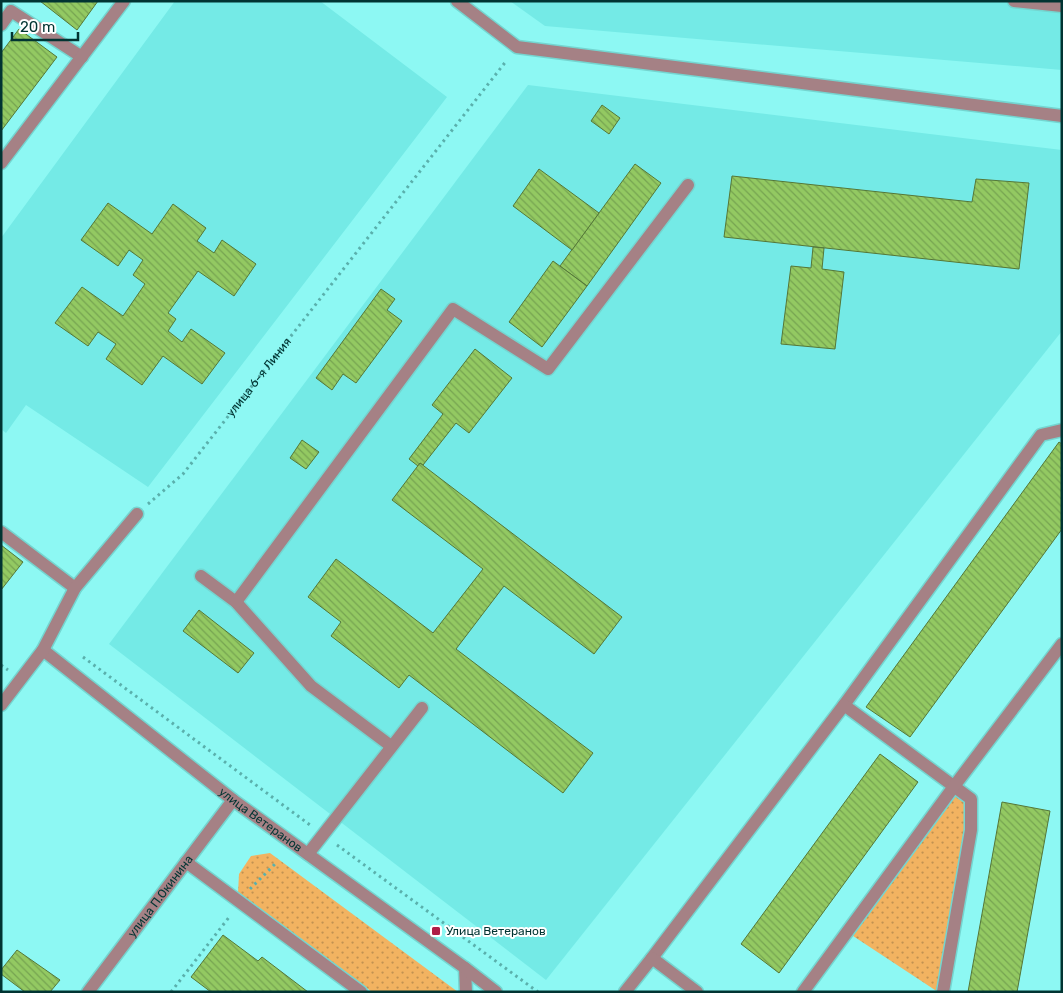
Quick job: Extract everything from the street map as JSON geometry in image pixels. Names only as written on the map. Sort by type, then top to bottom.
[{"type":"street","points":[[1,163],[124,1]]},
{"type":"street","points":[[457,1],[470,5],[517,47],[1062,116]]},
{"type":"street","points":[[1014,1],[1062,6]]},
{"type":"street","points":[[1,25],[15,6],[82,57]]},
{"type":"street","points":[[236,602],[453,309],[548,369],[688,185]]},
{"type":"street","points":[[626,992],[844,705],[1041,435],[1062,430]]},
{"type":"street","points":[[1,705],[5,691],[43,650],[75,588],[136,514]]},
{"type":"street","points":[[1,532],[75,588]]},
{"type":"street","points":[[201,576],[236,602],[311,686],[391,746]]},
{"type":"street","points":[[803,992],[955,785],[1062,644]]},
{"type":"street","name":"улица Ветеранов","points":[[43,650],[233,800],[496,992]]},
{"type":"street","points":[[844,705],[955,785],[971,799],[971,830],[943,992]]},
{"type":"street","points":[[308,854],[422,708]]},
{"type":"street","name":"улица П.Окинина","points":[[88,992],[233,800]]},
{"type":"street","points":[[186,862],[361,992]]},
{"type":"street","points":[[652,958],[697,992]]},
{"type":"street","points":[[465,968],[466,992]]},
{"type":"path","name":"улица 6-я Линия","points":[[136,514],[183,474],[517,47]]},
{"type":"path","points":[[75,651],[538,992]]},
{"type":"path","points":[[247,892],[277,862]]},
{"type":"path","points":[[171,992],[232,913]]},
{"type":"shaded area","points":[[175,1],[320,1],[447,97],[148,487],[26,405],[6,433],[1,429],[1,238]]},
{"type":"shaded area","points":[[510,1],[1062,1],[1062,70],[545,26]]},
{"type":"shaded area","points":[[528,85],[1062,150],[1062,331],[546,980],[109,644]]},
{"type":"shaded area","points":[[955,785],[971,799],[938,992],[847,932]]},
{"type":"shaded area","points":[[270,853],[458,992],[372,992],[238,893],[239,874],[251,856]]},
{"type":"building","points":[[40,1],[98,1],[77,30]]},
{"type":"building","points":[[19,29],[57,57],[1,131],[1,53]]},
{"type":"building","points":[[602,105],[620,118],[609,134],[591,121]]},
{"type":"building","points":[[635,164],[661,183],[587,286],[560,266]]},
{"type":"building","points":[[539,169],[599,213],[572,250],[513,206]]},
{"type":"building","points":[[732,176],[972,202],[976,179],[1029,183],[1019,269],[724,237]]},
{"type":"building","points":[[108,203],[152,234],[173,204],[206,228],[197,241],[214,253],[222,240],[256,264],[234,296],[198,271],[168,313],[176,319],[168,331],[182,342],[191,329],[225,353],[202,384],[163,356],[142,385],[106,359],[116,344],[98,332],[88,346],[55,323],[82,287],[123,316],[145,284],[133,275],[143,260],[129,250],[118,266],[81,240]]},
{"type":"building","points":[[813,247],[824,248],[822,269],[844,272],[835,349],[781,344],[791,266],[811,268]]},
{"type":"building","points":[[553,261],[587,286],[542,347],[509,322]]},
{"type":"building","points":[[381,289],[395,299],[387,310],[402,321],[356,383],[343,374],[332,390],[316,378]]},
{"type":"building","points":[[475,349],[512,378],[469,433],[456,423],[423,465],[420,463],[418,466],[409,459],[443,414],[432,405]]},
{"type":"building","points":[[302,440],[319,452],[306,469],[290,458]]},
{"type":"building","points":[[1059,442],[1062,444],[1062,529],[910,737],[866,707]]},
{"type":"building","points":[[420,463],[622,617],[594,654],[504,586],[456,649],[593,753],[563,793],[409,675],[399,688],[331,636],[341,622],[308,597],[336,559],[433,633],[483,569],[392,500]]},
{"type":"building","points":[[1,545],[23,562],[1,590]]},
{"type":"building","points":[[199,610],[254,653],[238,673],[183,631]]},
{"type":"building","points":[[880,754],[918,782],[779,973],[741,944]]},
{"type":"building","points":[[1002,802],[1050,811],[1017,992],[968,992]]},
{"type":"building","points":[[223,935],[258,961],[262,957],[308,992],[211,992],[191,977]]},
{"type":"building","points":[[17,950],[60,980],[50,992],[25,992],[1,974],[1,970]]},
{"type":"place","name":"Улица Ветеранов","points":[[436,931]]}]
